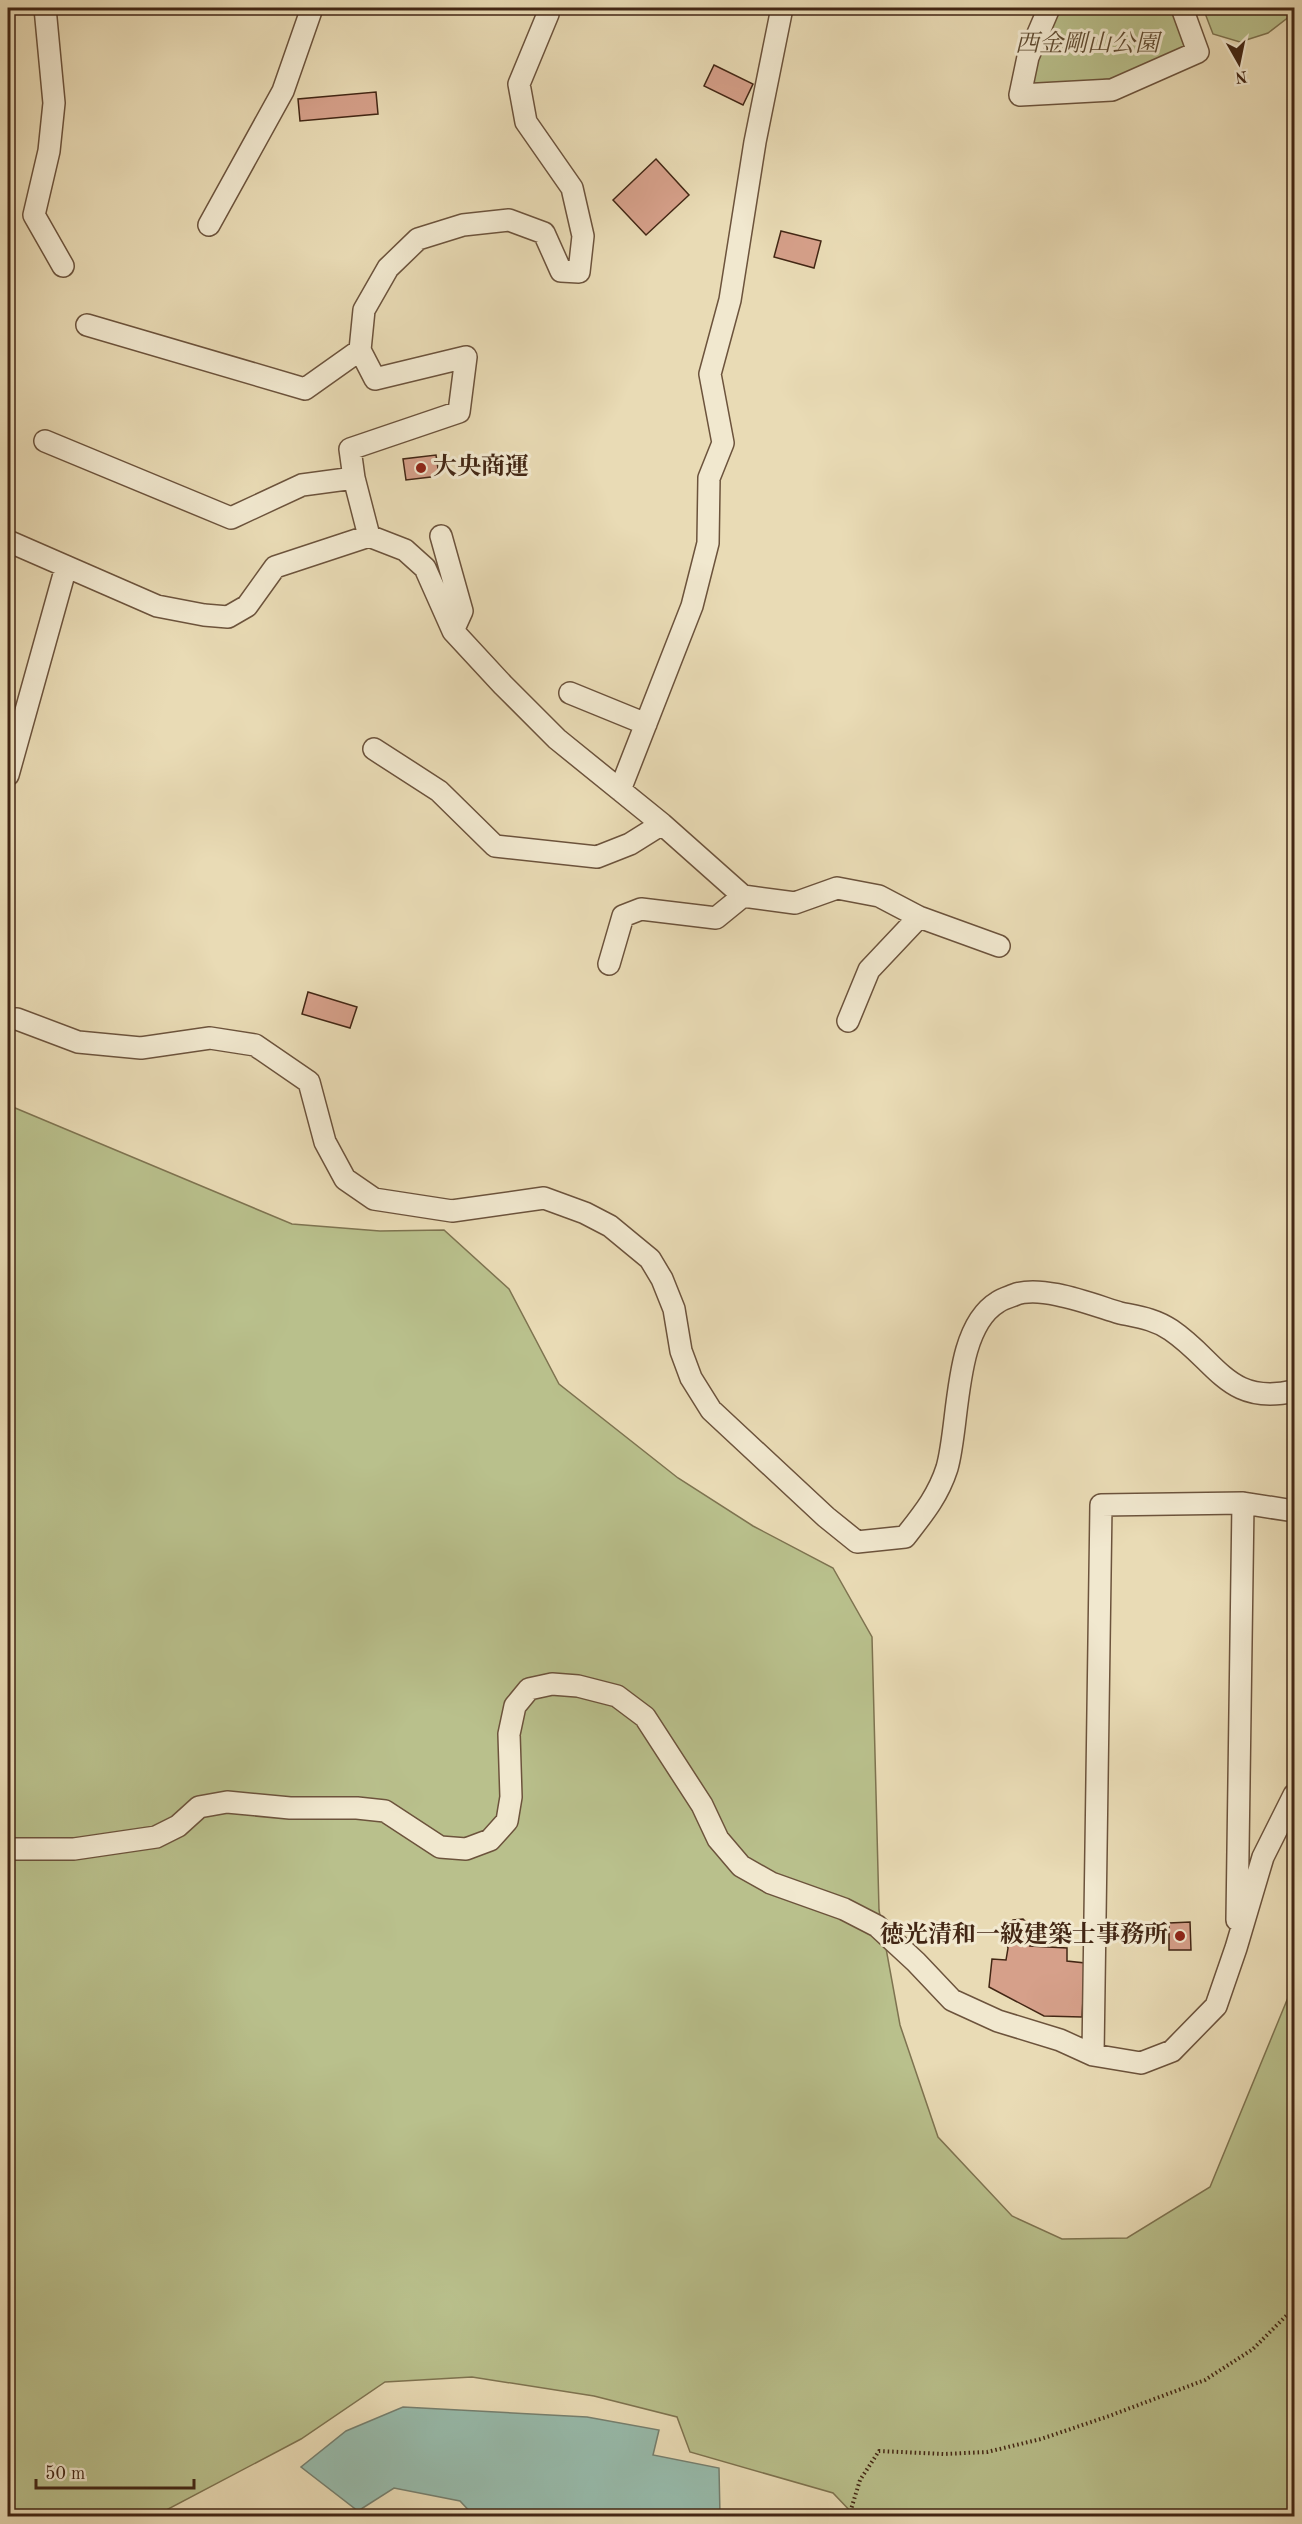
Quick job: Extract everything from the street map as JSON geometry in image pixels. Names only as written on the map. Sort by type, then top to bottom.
[{"type":"street","points":[[45,8],[54,102],[49,151],[34,215],[63,266]]},
{"type":"street","points":[[209,225],[283,91],[312,8]]},
{"type":"street","points":[[369,536],[354,478],[350,449],[459,412],[466,357],[375,379],[360,350],[364,310],[388,268],[418,239],[462,225],[509,220],[544,233],[561,271],[579,272],[583,236],[572,188],[526,122],[519,84],[549,8]]},
{"type":"street","points":[[620,790],[692,606],[708,543],[709,478],[723,443],[710,374],[730,300],[755,142],[782,8]]},
{"type":"street","points":[[1049,8],[1028,57],[1020,95],[1113,90],[1198,52],[1182,8]]},
{"type":"street","points":[[87,325],[305,389],[360,350]]},
{"type":"street","points":[[45,441],[231,518],[302,484],[354,478]]},
{"type":"street","points":[[8,542],[158,606],[228,617],[247,606],[275,567],[369,536],[405,550],[425,568],[453,631],[558,739],[662,824],[743,896],[795,903],[837,888],[879,896],[919,917],[999,946]]},
{"type":"street","points":[[441,536],[462,610],[453,631]]},
{"type":"street","points":[[8,775],[66,567]]},
{"type":"street","points":[[570,693],[646,724]]},
{"type":"street","points":[[374,749],[438,791],[495,846],[597,857],[630,844],[662,824]]},
{"type":"street","points":[[609,964],[623,916],[642,909],[716,918],[743,896]]},
{"type":"street","points":[[848,1022],[869,970],[919,917]]},
{"type":"street","points":[[8,1019],[17,1019],[78,1042],[141,1048],[210,1038],[255,1045],[309,1082],[325,1142],[345,1179],[374,1199],[452,1211],[544,1198],[585,1213],[610,1226],[650,1259],[663,1279],[674,1309],[681,1351],[691,1378],[711,1410],[826,1517],[857,1542],[905,1537],[937,1495],[948,1465],[964,1362],[978,1323],[996,1302],[1023,1291],[1072,1297],[1121,1313],[1151,1319],[1171,1330],[1194,1348],[1230,1384],[1256,1393],[1294,1390]]},
{"type":"street","points":[[1236,1948],[1243,1503]]},
{"type":"street","points":[[1093,2055],[1101,1504],[1243,1503],[1294,1511]]},
{"type":"street","points":[[8,1849],[74,1850],[156,1837],[178,1826],[199,1807],[227,1802],[290,1808],[357,1808],[385,1812],[440,1847],[466,1849],[490,1840],[507,1821],[511,1797],[509,1734],[515,1706],[529,1689],[552,1684],[578,1686],[617,1696],[645,1717],[702,1805],[718,1839],[741,1866],[771,1883],[844,1909],[877,1926],[952,2000],[998,2021],[1059,2040],[1093,2055],[1141,2062],[1173,2051],[1216,2006],[1263,1857],[1294,1795]]},
{"type":"path","points":[[849,2517],[860,2480],[879,2451],[944,2454],[987,2452],[1041,2439],[1109,2416],[1205,2380],[1253,2349],[1294,2308]]},
{"type":"green space","name":"西金剛山公園","points":[[1060,8],[1170,8],[1188,48],[1115,78],[1030,88],[1035,59]]},
{"type":"green space","points":[[1203,8],[1294,8],[1294,13],[1268,33],[1240,42],[1213,34]]},
{"type":"green space","points":[[8,1105],[292,1224],[380,1231],[444,1230],[509,1289],[559,1384],[678,1478],[753,1526],[833,1568],[872,1637],[879,1910],[900,2025],[938,2137],[1012,2216],[1062,2239],[1127,2238],[1210,2187],[1294,1983],[1294,2516],[855,2516],[833,2493],[690,2452],[677,2417],[594,2396],[472,2377],[385,2382],[301,2439],[155,2516],[8,2516]]},
{"type":"shaded area","points":[[403,2407],[587,2417],[659,2430],[653,2455],[719,2468],[720,2516],[474,2516],[460,2501],[394,2488],[358,2511],[301,2467],[346,2431]]},
{"type":"building","points":[[714,65],[753,84],[743,105],[704,86]]},
{"type":"building","points":[[376,92],[378,114],[300,121],[298,99]]},
{"type":"building","points":[[656,159],[689,195],[646,235],[613,200]]},
{"type":"building","points":[[781,231],[821,241],[814,268],[774,257]]},
{"type":"building","name":"大央商運","points":[[436,455],[439,476],[406,480],[403,459]]},
{"type":"building","points":[[308,992],[357,1007],[350,1028],[302,1014]]},
{"type":"building","points":[[1023,1919],[1034,1930],[1035,1937],[1030,1946],[1067,1948],[1067,1961],[1085,1963],[1082,2017],[1044,2016],[989,1987],[992,1959],[1006,1960],[1008,1948],[1004,1934],[1005,1928],[1013,1920]]},
{"type":"building","name":"徳光清和一級建築士事務所","points":[[1190,1922],[1191,1950],[1169,1950],[1169,1923]]},
{"type":"place","name":"大央商運","points":[[421,468]]},
{"type":"place","name":"徳光清和一級建築士事務所","points":[[1180,1936]]}]
